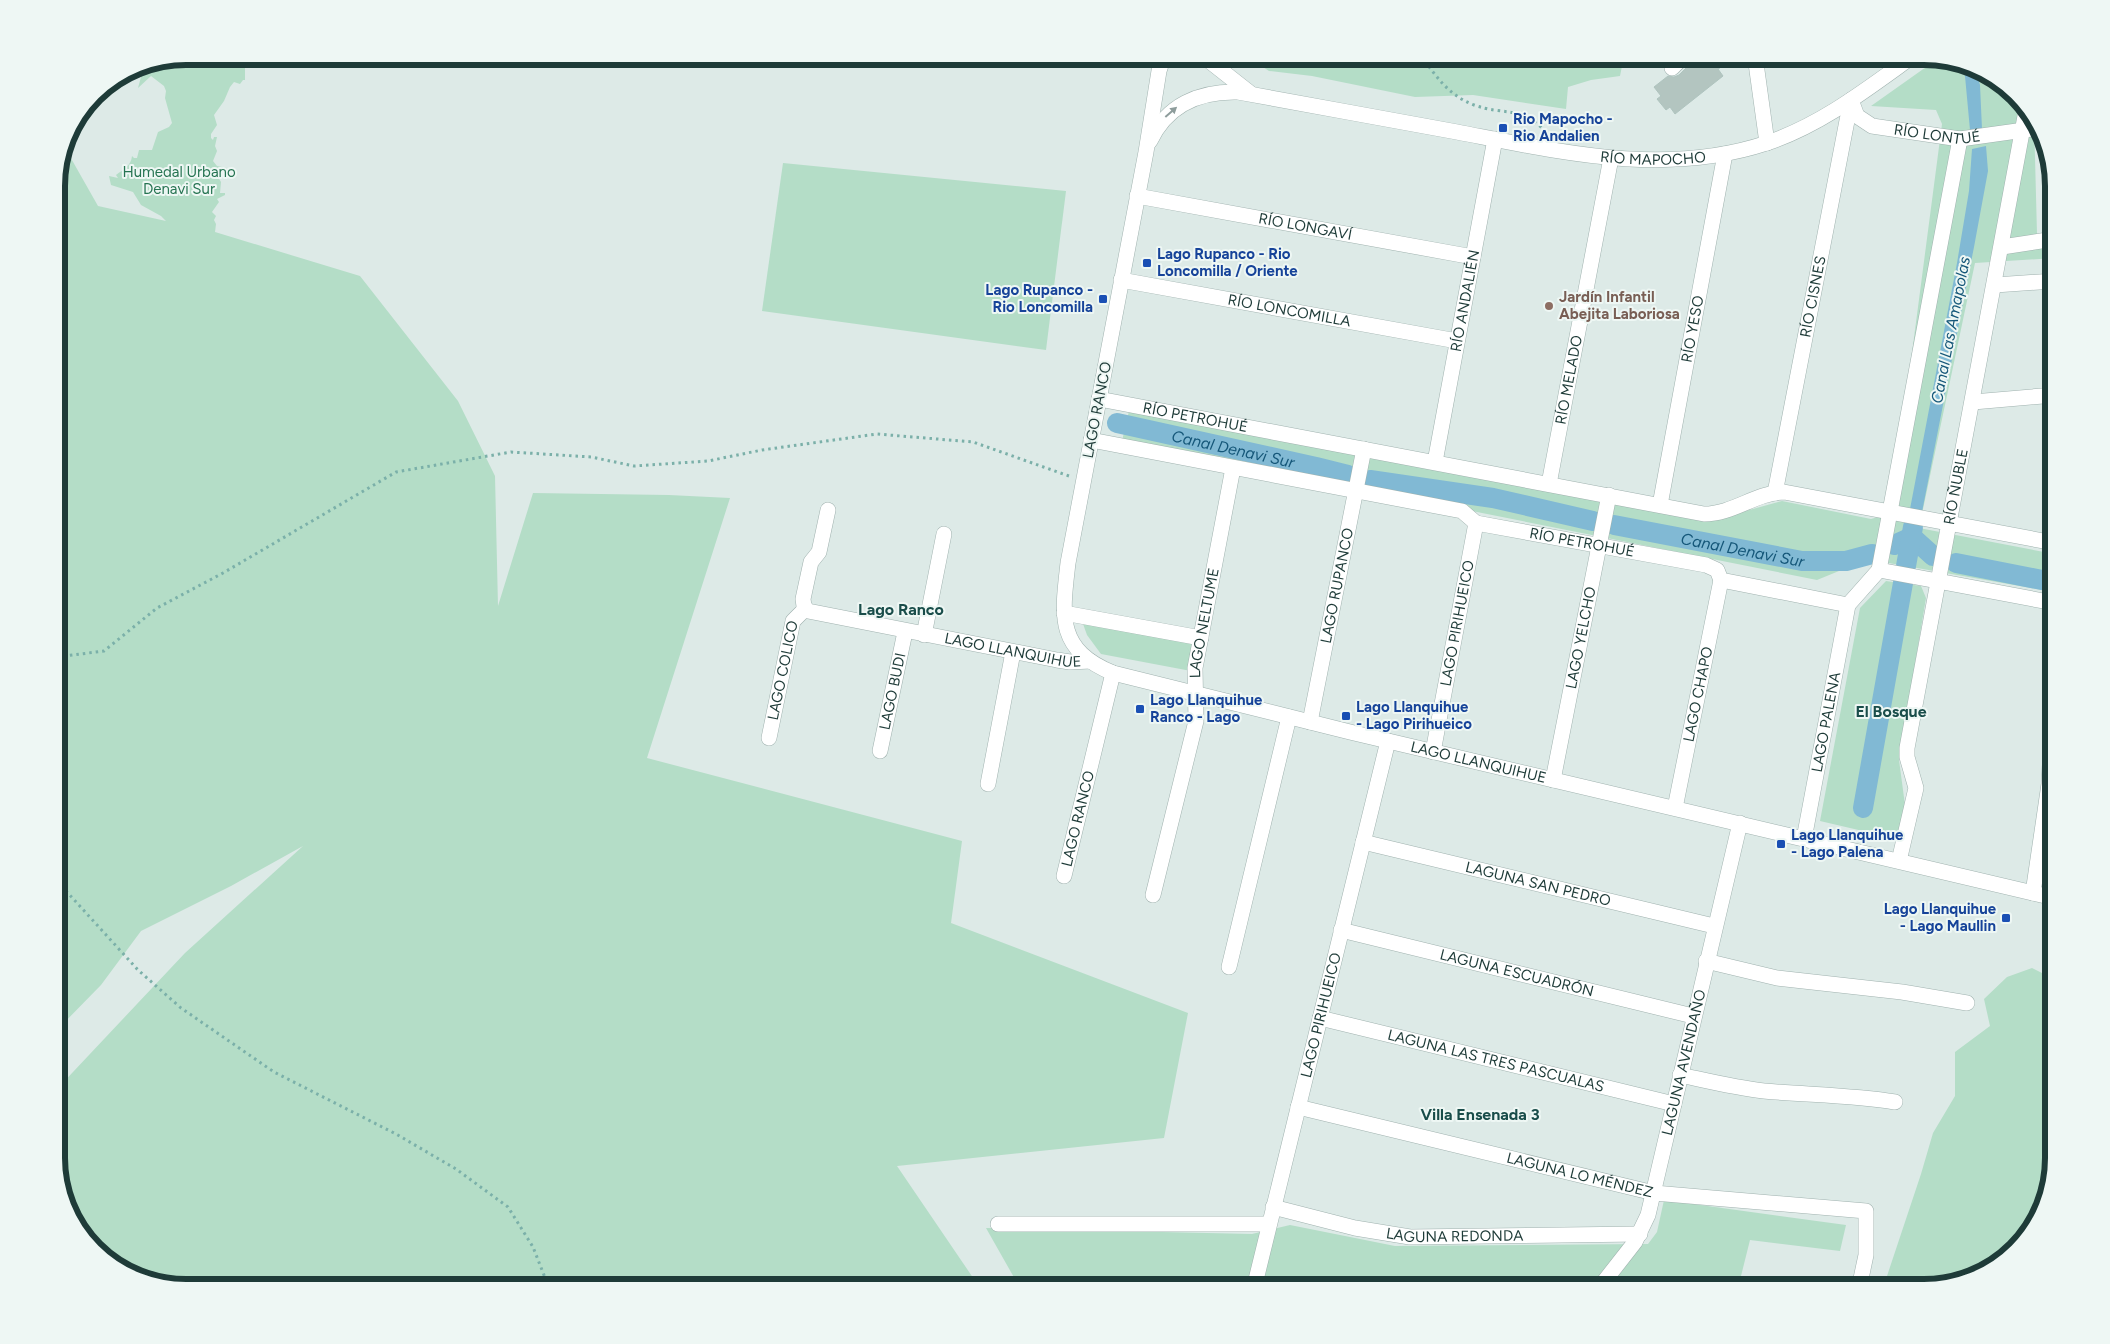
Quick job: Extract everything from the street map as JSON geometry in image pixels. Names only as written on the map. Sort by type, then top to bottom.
[{"type":"street","points":[[1146,152],[1161,65]]},
{"type":"street","name":"RÍO MAPOCHO","points":[[1214,65],[1251,94]]},
{"type":"street","points":[[1672,68],[1675,65]]},
{"type":"street","points":[[1756,65],[1767,143]]},
{"type":"street","name":"RÍO MAPOCHO","points":[[1146,152],[1157,128],[1173,110],[1185,102],[1210,93],[1238,92],[1610,158],[1669,161],[1696,159],[1767,143],[1810,125],[1851,100],[1900,65]]},
{"type":"street","name":"RÍO LONTUÉ","points":[[1851,100],[1857,116],[1872,126],[1960,139],[2030,129]]},
{"type":"street","name":"RÍO CISNES","points":[[1775,493],[1851,100]]},
{"type":"street","name":"RÍO ÑUBLE","points":[[1899,861],[1916,788],[1907,757],[1907,748],[1940,581],[2025,119]]},
{"type":"street","name":"RÍO ANDALIÉN","points":[[1435,462],[1495,139]]},
{"type":"street","points":[[1848,605],[1879,570],[1960,139]]},
{"type":"street","name":"LAGO RANCO","points":[[1090,661],[1072,641],[1064,622],[1068,563],[1146,152]]},
{"type":"street","name":"RÍO YESO","points":[[1660,504],[1725,154]]},
{"type":"street","name":"RÍO MELADO","points":[[1549,484],[1610,158]]},
{"type":"street","name":"RÍO LONGAVÍ","points":[[1137,196],[1473,257]]},
{"type":"street","points":[[2002,247],[2045,240]]},
{"type":"street","name":"RÍO LONCOMILLA","points":[[1121,280],[1458,342]]},
{"type":"street","points":[[1995,285],[2045,282]]},
{"type":"street","points":[[1973,402],[2045,396]]},
{"type":"street","name":"RÍO PETROHUÉ","points":[[1099,399],[1711,514],[1724,512],[1760,496],[1775,493],[1792,494],[1949,525],[2045,541]]},
{"type":"street","name":"RÍO PETROHUÉ","points":[[1091,440],[1462,511],[1476,523],[1706,565],[1717,570],[1722,580],[1848,605]]},
{"type":"street","name":"LAGO RUPANCO","points":[[1310,722],[1364,449]]},
{"type":"street","name":"LAGO NELTUME","points":[[1153,896],[1196,721],[1194,676],[1233,468]]},
{"type":"street","name":"LAGO YELCHO","points":[[1553,780],[1609,495]]},
{"type":"street","points":[[805,609],[803,599],[810,562],[819,552],[828,510]]},
{"type":"street","name":"LAGO PIRIHUEICO","points":[[1433,752],[1476,523]]},
{"type":"street","points":[[924,635],[944,534]]},
{"type":"street","points":[[1879,570],[2045,600]]},
{"type":"street","name":"LAGO CHAPO","points":[[1675,808],[1722,580]]},
{"type":"street","name":"LAGO PALENA","points":[[1804,838],[1848,605]]},
{"type":"street","name":"LAGO LLANQUIHUE","points":[[805,609],[811,612],[905,632],[1013,652],[1070,662],[1090,661],[1113,673],[1289,718],[2045,896]]},
{"type":"street","name":"LAGO COLICO","points":[[769,738],[793,621],[805,609]]},
{"type":"street","points":[[1064,613],[1201,638]]},
{"type":"street","name":"LAGO BUDI","points":[[880,751],[905,632]]},
{"type":"street","points":[[988,784],[1013,652]]},
{"type":"street","name":"LAGO RANCO","points":[[1064,876],[1113,673]]},
{"type":"street","points":[[1229,967],[1289,718]]},
{"type":"street","name":"LAGO PIRIHUEICO","points":[[1256,1279],[1388,741]]},
{"type":"street","points":[[2033,893],[2045,811]]},
{"type":"street","name":"LAGUNA AVENDAÑO","points":[[1606,1279],[1640,1234],[1654,1193],[1693,1016],[1740,823]]},
{"type":"street","name":"LAGUNA SAN PEDRO","points":[[1363,842],[1714,926]]},
{"type":"street","name":"LAGUNA ESCUADRÓN","points":[[1341,930],[1693,1016]]},
{"type":"street","points":[[1706,961],[1777,978],[1902,992],[1968,1003]]},
{"type":"street","name":"LAGUNA LAS TRES PASCUALAS","points":[[1320,1018],[1674,1104]]},
{"type":"street","points":[[1680,1075],[1754,1089],[1862,1097],[1895,1102]]},
{"type":"street","name":"LAGUNA LO MÉNDEZ","points":[[1298,1107],[1654,1193],[1866,1211],[1866,1255],[1861,1279]]},
{"type":"street","name":"LAGUNA REDONDA","points":[[1273,1207],[1355,1228],[1410,1237],[1640,1234]]},
{"type":"street","points":[[998,1224],[1269,1224]]},
{"type":"path","points":[[1427,65],[1436,78],[1459,98],[1487,109],[1523,114],[1545,131],[1554,149]]},
{"type":"path","points":[[65,655],[104,651],[158,608],[223,573],[396,472],[511,452],[591,457],[634,466],[708,461],[762,450],[877,434],[973,442],[1084,481]]},
{"type":"path","points":[[65,891],[138,970],[181,1008],[274,1072],[396,1134],[456,1168],[508,1207],[534,1247],[546,1279]]},
{"type":"green space","name":"Humedal Urbano Denavi Sur","points":[[178,65],[245,65],[245,80],[240,84],[234,82],[214,115],[217,125],[211,134],[211,138],[213,140],[214,137],[217,137],[215,146],[217,151],[213,161],[217,166],[227,168],[226,172],[218,177],[221,182],[220,193],[225,193],[225,195],[217,199],[219,202],[212,212],[216,216],[214,220],[216,224],[215,232],[360,276],[458,401],[495,476],[498,606],[533,493],[730,498],[647,758],[962,841],[951,923],[1188,1013],[1164,1138],[897,1166],[974,1279],[186,1279],[147,1273],[119,1259],[95,1238],[81,1218],[69,1189],[65,1166],[65,1080],[185,953],[303,846],[231,886],[141,931],[101,985],[65,1022],[65,178],[69,155],[98,206],[166,221],[161,216],[141,205],[133,192],[111,185],[109,176],[118,178],[116,175],[129,165],[132,156],[137,158],[139,150],[152,150],[158,132],[169,127],[172,123],[165,98],[166,91],[164,86],[151,76],[138,88],[140,74],[147,71]]},
{"type":"green space","points":[[1260,65],[1622,65],[1620,76],[1591,80],[1568,87],[1566,109],[1473,95],[1415,97],[1312,76],[1269,71]]},
{"type":"green space","points":[[1929,65],[1955,69],[1991,85],[2004,95],[2025,119],[2034,137],[2037,234],[2045,233],[2045,259],[1975,263],[1919,528],[2045,552],[2045,590],[1843,555],[1839,571],[1817,580],[1122,441],[1129,411],[1713,520],[1782,501],[1871,519],[1891,513],[1942,124],[1936,110],[1871,106]]},
{"type":"green space","points":[[783,163],[1066,191],[1046,350],[762,311]]},
{"type":"green space","points":[[1886,581],[1921,586],[1926,598],[1899,760],[1905,805],[1897,839],[1820,821],[1860,608]]},
{"type":"green space","points":[[1082,621],[1191,642],[1194,646],[1191,671],[1101,654],[1087,635]]},
{"type":"green space","points":[[2032,968],[2045,974],[2045,1158],[2041,1189],[2036,1204],[2025,1225],[2004,1249],[1991,1259],[1963,1273],[1939,1278],[1886,1279],[1933,1133],[1955,1096],[1955,1052],[1990,1026],[1984,999],[2007,977]]},
{"type":"green space","points":[[1664,1200],[1846,1225],[1840,1251],[1750,1240],[1740,1279],[1015,1279],[986,1228],[1252,1234],[1290,1225],[1395,1246],[1648,1244],[1657,1232]]},
{"type":"water","points":[[1962,71],[1978,78],[1982,129],[1970,130],[1965,76]]},
{"type":"water","name":"Canal Las Amapolas","points":[[1986,146],[1988,171],[1922,512],[1910,509],[1957,263],[1969,191],[1972,149]]},
{"type":"building","points":[[1689,65],[1723,66],[1718,69],[1723,76],[1675,114],[1670,107],[1666,110],[1657,99],[1661,96],[1654,87],[1668,76],[1674,77],[1679,75]]},
{"type":"waterway","name":"Canal Denavi Sur","points":[[1117,423],[1348,475]]},
{"type":"waterway","name":"Canal Denavi Sur","points":[[1370,480],[1493,498],[1593,521]]},
{"type":"waterway","name":"Canal Denavi Sur","points":[[1614,525],[1802,561],[1846,561],[1872,554]]},
{"type":"waterway","points":[[1906,566],[1913,527]]},
{"type":"waterway","name":"Canal Denavi Sur","points":[[1894,545],[1912,537],[1933,556]]},
{"type":"waterway","name":"Canal Denavi Sur","points":[[1956,563],[2045,581]]},
{"type":"waterway","points":[[1863,808],[1903,583]]},
{"type":"place","name":"Rio Mapocho - Rio Andalien","points":[[1503,128]]},
{"type":"place","name":"Lago Rupanco - Rio Loncomilla / Oriente","points":[[1147,263]]},
{"type":"place","name":"Lago Rupanco - Rio Loncomilla","points":[[1103,299]]},
{"type":"place","name":"Jardín Infantil Abejita Laboriosa","points":[[1549,306]]},
{"type":"place","name":"Lago Llanquihue Ranco - Lago","points":[[1140,709]]},
{"type":"place","name":"Lago Llanquihue - Lago Pirihueico","points":[[1346,716]]},
{"type":"place","name":"Lago Llanquihue - Lago Palena","points":[[1781,844]]},
{"type":"place","name":"Lago Llanquihue - Lago Maullin","points":[[2006,918]]},
{"type":"district","name":"Lago Ranco","points":[[901,609]]},
{"type":"district","name":"El Bosque","points":[[1891,711]]},
{"type":"district","name":"Villa Ensenada 3","points":[[1480,1114]]}]
